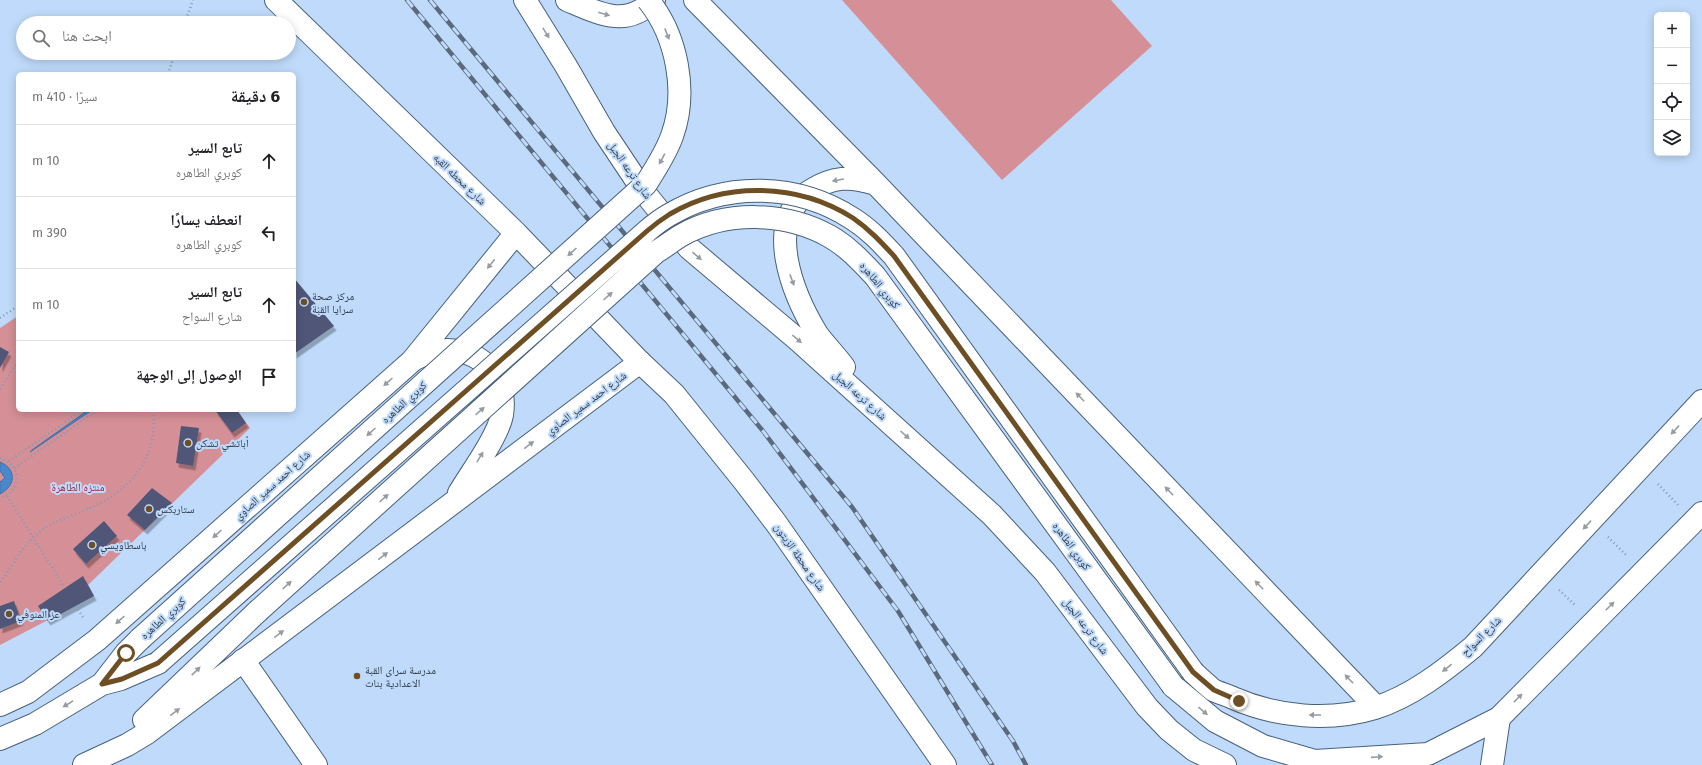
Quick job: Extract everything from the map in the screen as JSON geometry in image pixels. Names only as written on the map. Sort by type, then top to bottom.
[{"type":"main road","name":"شارع محطه القبه","points":[[276,0],[292,16]]},
{"type":"main road","name":"شارع ترعه الجبل","points":[[525,0],[566,66],[604,132],[644,192],[689,248],[798,340],[889,420],[992,515],[1046,572],[1147,707],[1169,730],[1194,750],[1225,765]]},
{"type":"main road","points":[[567,0],[604,15],[619,17],[634,14],[648,7],[654,0]]},
{"type":"main road","name":"كوبري الطاهره","points":[[102,684],[126,653],[140,639],[626,204],[646,184],[662,160],[673,135],[679,107],[679,79],[674,52],[664,25],[648,0]]},
{"type":"main road","points":[[695,0],[876,184],[1376,707]]},
{"type":"main road","name":"شارع محطه القبه","points":[[296,19],[516,233],[640,362]]},
{"type":"main road","points":[[876,184],[858,179],[845,178],[821,184],[805,194],[792,209],[785,226],[784,243],[791,276],[802,306],[818,334],[889,420]]},
{"type":"main road","name":"شارع السواح","points":[[102,684],[122,679],[158,663],[647,231],[670,214],[695,202],[721,194],[748,191],[776,191],[803,196],[829,206],[853,219],[875,236],[889,251],[1193,672],[1214,690],[1263,709],[1292,715],[1347,714],[1376,707],[1406,694],[1442,672],[1473,647],[1702,401]]},
{"type":"main road","name":"كوبري الطاهره","points":[[110,760],[258,611],[656,252],[682,235],[711,223],[741,217],[771,217],[801,224],[830,236],[854,254],[876,276],[1173,686],[1215,721],[1263,746],[1315,761],[1426,761]]},
{"type":"main road","name":"شارع احمد سمير الصاوي","points":[[0,705],[28,692],[97,640],[412,361],[516,233]]},
{"type":"main road","points":[[412,361],[427,352],[444,349],[461,350],[476,357],[489,368],[498,383],[502,399],[502,416],[495,432],[453,503]]},
{"type":"main road","name":"شارع احمد سمير الصاوي","points":[[84,765],[110,760],[640,362]]},
{"type":"main road","name":"شارع محطة الزيتون","points":[[640,362],[674,394],[776,523],[945,765]]},
{"type":"main road","points":[[1426,761],[1499,718],[1698,517]]},
{"type":"main road","points":[[243,660],[316,765]]},
{"type":"main road","points":[[0,739],[35,724],[102,684]]},
{"type":"main road","points":[[1492,765],[1499,718]]},
{"type":"path","points":[[187,16],[193,0]]},
{"type":"path","points":[[169,72],[173,60]]},
{"type":"path","points":[[0,318],[16,307]]},
{"type":"path","points":[[0,389],[16,365]]},
{"type":"path","points":[[9,461],[80,412]]},
{"type":"path","points":[[15,468],[94,412]]},
{"type":"path","points":[[0,582],[33,537],[55,522],[87,510],[106,500],[124,486],[140,470],[148,455],[153,439],[155,423],[153,412]]},
{"type":"path","points":[[0,458],[9,461],[15,468],[17,476],[13,491],[7,496],[0,498]]},
{"type":"path","points":[[1641,466],[1698,517]]},
{"type":"path","points":[[7,496],[65,588]]},
{"type":"path","points":[[1591,520],[1643,573]]},
{"type":"path","points":[[1542,572],[1593,623]]},
{"type":"green space","points":[[842,0],[1111,0],[1152,46],[1002,180]]},
{"type":"green space","name":"منتزه الطاهرة","points":[[16,317],[16,412],[238,412],[250,428],[88,585],[94,596],[0,645],[0,328]]},
{"type":"water","points":[[85,412],[89,412],[30,452]]},
{"type":"water","points":[[0,462],[6,465],[12,473],[12,482],[5,491],[0,494],[0,482],[5,478],[0,471]]},
{"type":"building","name":"مركز صحة سرايا القبة","points":[[296,280],[334,326],[296,353]]},
{"type":"building","points":[[0,347],[9,352],[0,368]]},
{"type":"building","points":[[216,412],[238,412],[246,423],[232,433]]},
{"type":"building","name":"أباتشي تشكن","points":[[181,426],[199,428],[193,466],[176,463]]},
{"type":"building","name":"ستاربكس","points":[[152,488],[172,503],[145,530],[127,515]]},
{"type":"building","name":"باسطاويسي","points":[[104,521],[117,536],[86,564],[73,549]]},
{"type":"building","points":[[83,576],[94,596],[48,621],[38,606]]},
{"type":"building","name":"عز المنوفي","points":[[14,601],[21,621],[0,629],[0,606]]},
{"type":"railway","points":[[407,0],[763,431],[898,611],[992,765]]},
{"type":"railway","points":[[430,0],[852,507],[1013,741],[1026,765]]},
{"type":"place","name":"مركز صحة سرايا القبة","points":[[304,302]]},
{"type":"place","name":"أباتشي تشكن","points":[[188,443]]},
{"type":"place","name":"ستاربكس","points":[[149,509]]},
{"type":"place","name":"باسطاويسي","points":[[92,545]]},
{"type":"place","name":"عز المنوفي","points":[[9,614]]},
{"type":"place","name":"مدرسة سراى القبة الاعدادية بنات","points":[[357,676]]},
{"type":"route","points":[[126,653],[102,684],[122,679],[158,663],[647,231],[670,214],[695,202],[721,194],[748,191],[776,191],[803,196],[829,206],[853,219],[875,236],[894,256],[1193,672],[1214,690],[1239,701]]}]
